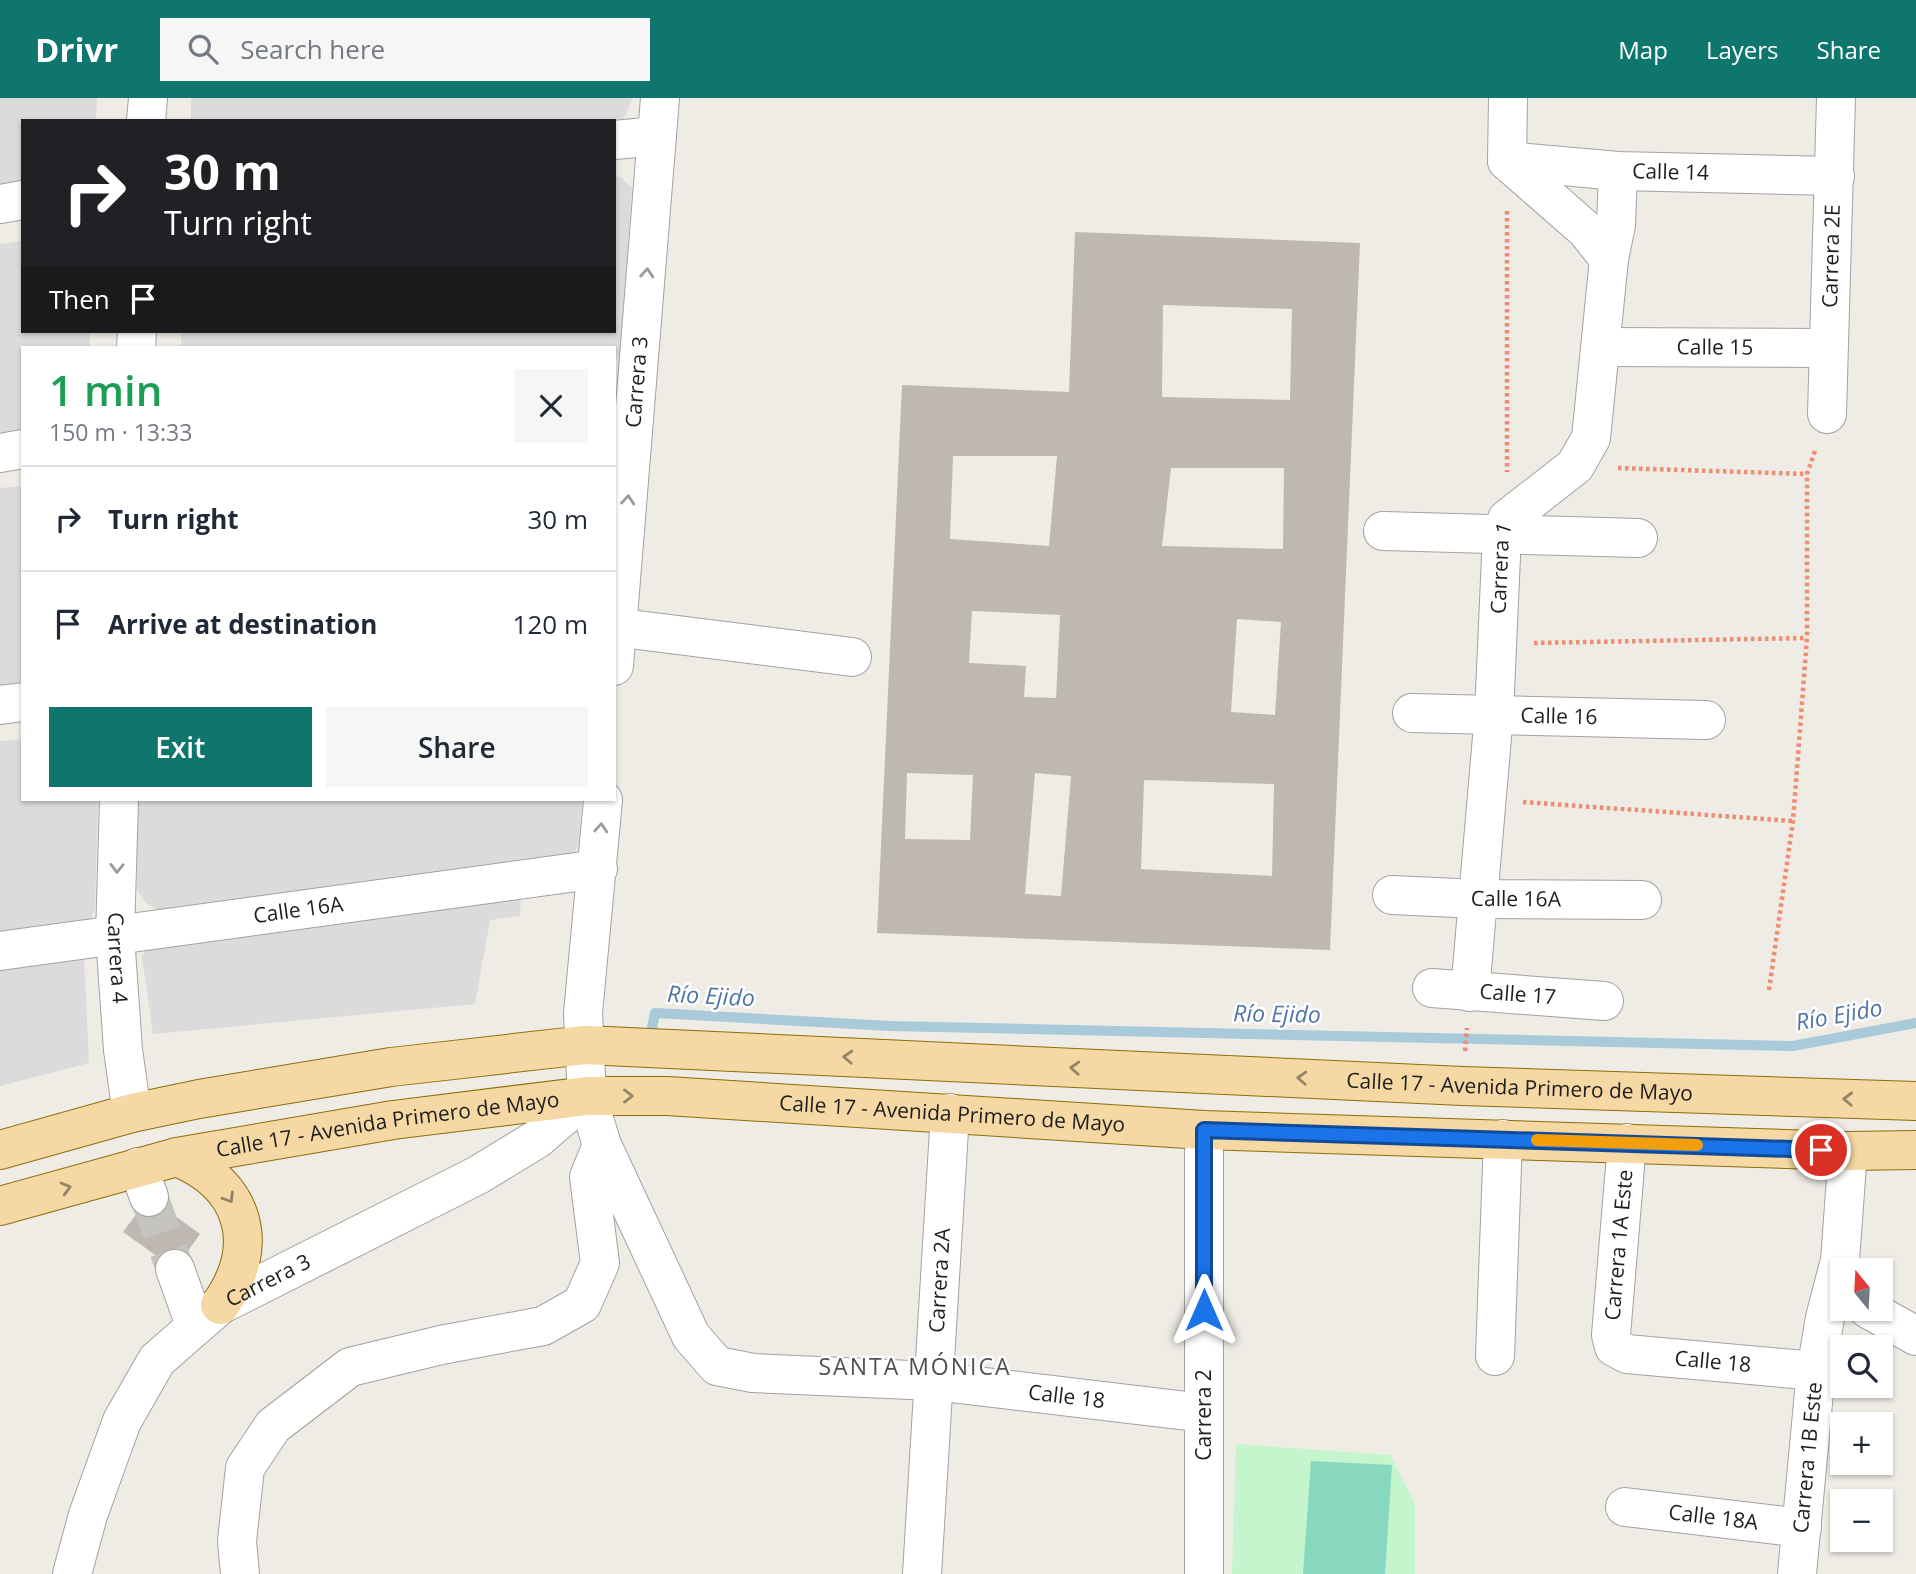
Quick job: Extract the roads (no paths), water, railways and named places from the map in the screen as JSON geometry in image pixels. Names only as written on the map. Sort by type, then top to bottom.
[{"type":"main road","name":"Calle 17 - Avenida Primero de Mayo","points":[[0,1150],[131,1102],[199,1099],[391,1068],[584,1029],[1462,1086],[1916,1101]]},
{"type":"main road","name":"Calle 17 - Avenida Primero de Mayo","points":[[0,1206],[144,1182],[177,1157],[393,1120],[587,1096],[667,1096],[1204,1130],[1848,1151],[1916,1150]]},
{"type":"main road","points":[[177,1157],[199,1166],[217,1180],[231,1198],[241,1219],[244,1242],[241,1264],[233,1286],[207,1315]]},
{"type":"street","points":[[146,119],[148,98]]},
{"type":"street","name":"Carrera 3","points":[[616,626],[626,382],[660,98]]},
{"type":"street","points":[[1508,98],[1507,161],[1586,230],[1609,259]]},
{"type":"street","name":"Carrera 2E","points":[[1827,414],[1836,98]]},
{"type":"street","points":[[616,140],[657,136]]},
{"type":"street","name":"Calle 14","points":[[1507,161],[1618,172],[1835,176]]},
{"type":"street","name":"Carrera 1","points":[[1470,992],[1487,800],[1504,526],[1575,466],[1591,438],[1609,259],[1616,225],[1618,172]]},
{"type":"street","points":[[0,204],[21,201]]},
{"type":"street","name":"Calle 15","points":[[1601,347],[1828,348]]},
{"type":"street","points":[[0,453],[21,449]]},
{"type":"street","points":[[1383,531],[1504,526],[1638,538]]},
{"type":"street","points":[[616,626],[852,657]]},
{"type":"street","points":[[0,705],[21,702]]},
{"type":"street","name":"Calle 16","points":[[1412,713],[1706,720]]},
{"type":"street","name":"Carrera 4","points":[[119,801],[115,936],[123,1049],[131,1102]]},
{"type":"street","points":[[240,1574],[237,1541],[245,1468],[273,1426],[351,1367],[441,1345],[543,1326],[582,1304],[600,1263],[589,1177],[602,1145],[587,1096],[584,1029],[586,969],[603,801]]},
{"type":"street","name":"Calle 16A","points":[[0,951],[598,869]]},
{"type":"street","name":"Calle 16A","points":[[1391,895],[1479,899],[1642,900]]},
{"type":"street","name":"Calle 17","points":[[1432,988],[1604,1001]]},
{"type":"street","name":"Carrera 3","points":[[72,1574],[88,1515],[122,1421],[157,1360],[207,1315],[478,1175],[537,1139],[587,1096]]},
{"type":"street","name":"Carrera 2A","points":[[922,1574],[950,1113]]},
{"type":"street","name":"Carrera 2","points":[[1204,1130],[1204,1574]]},
{"type":"street","points":[[1495,1356],[1503,1139]]},
{"type":"street","name":"Carrera 1A Este","points":[[1614,1347],[1611,1335],[1627,1143]]},
{"type":"street","name":"Calle 18","points":[[602,1145],[691,1336],[717,1366],[753,1373],[934,1381],[1204,1413]]},
{"type":"street","name":"Carrera 1B Este","points":[[1841,1258],[1848,1151]]},
{"type":"street","points":[[175,1269],[207,1315]]},
{"type":"street","name":"Carrera 1B Este","points":[[1797,1574],[1816,1371],[1830,1302]]},
{"type":"street","points":[[1889,1321],[1916,1336]]},
{"type":"street","name":"Calle 18","points":[[1614,1347],[1627,1354],[1816,1371]]},
{"type":"street","name":"Calle 18A","points":[[1625,1507],[1802,1528]]},
{"type":"waterway","name":"Río Ejido","points":[[651,1033],[655,1013],[890,1026],[1793,1046],[1916,1023]]},
{"type":"tunnel","points":[[149,1197],[175,1269]]},
{"type":"district","name":"SANTA MÓNICA","points":[[915,1367]]}]
